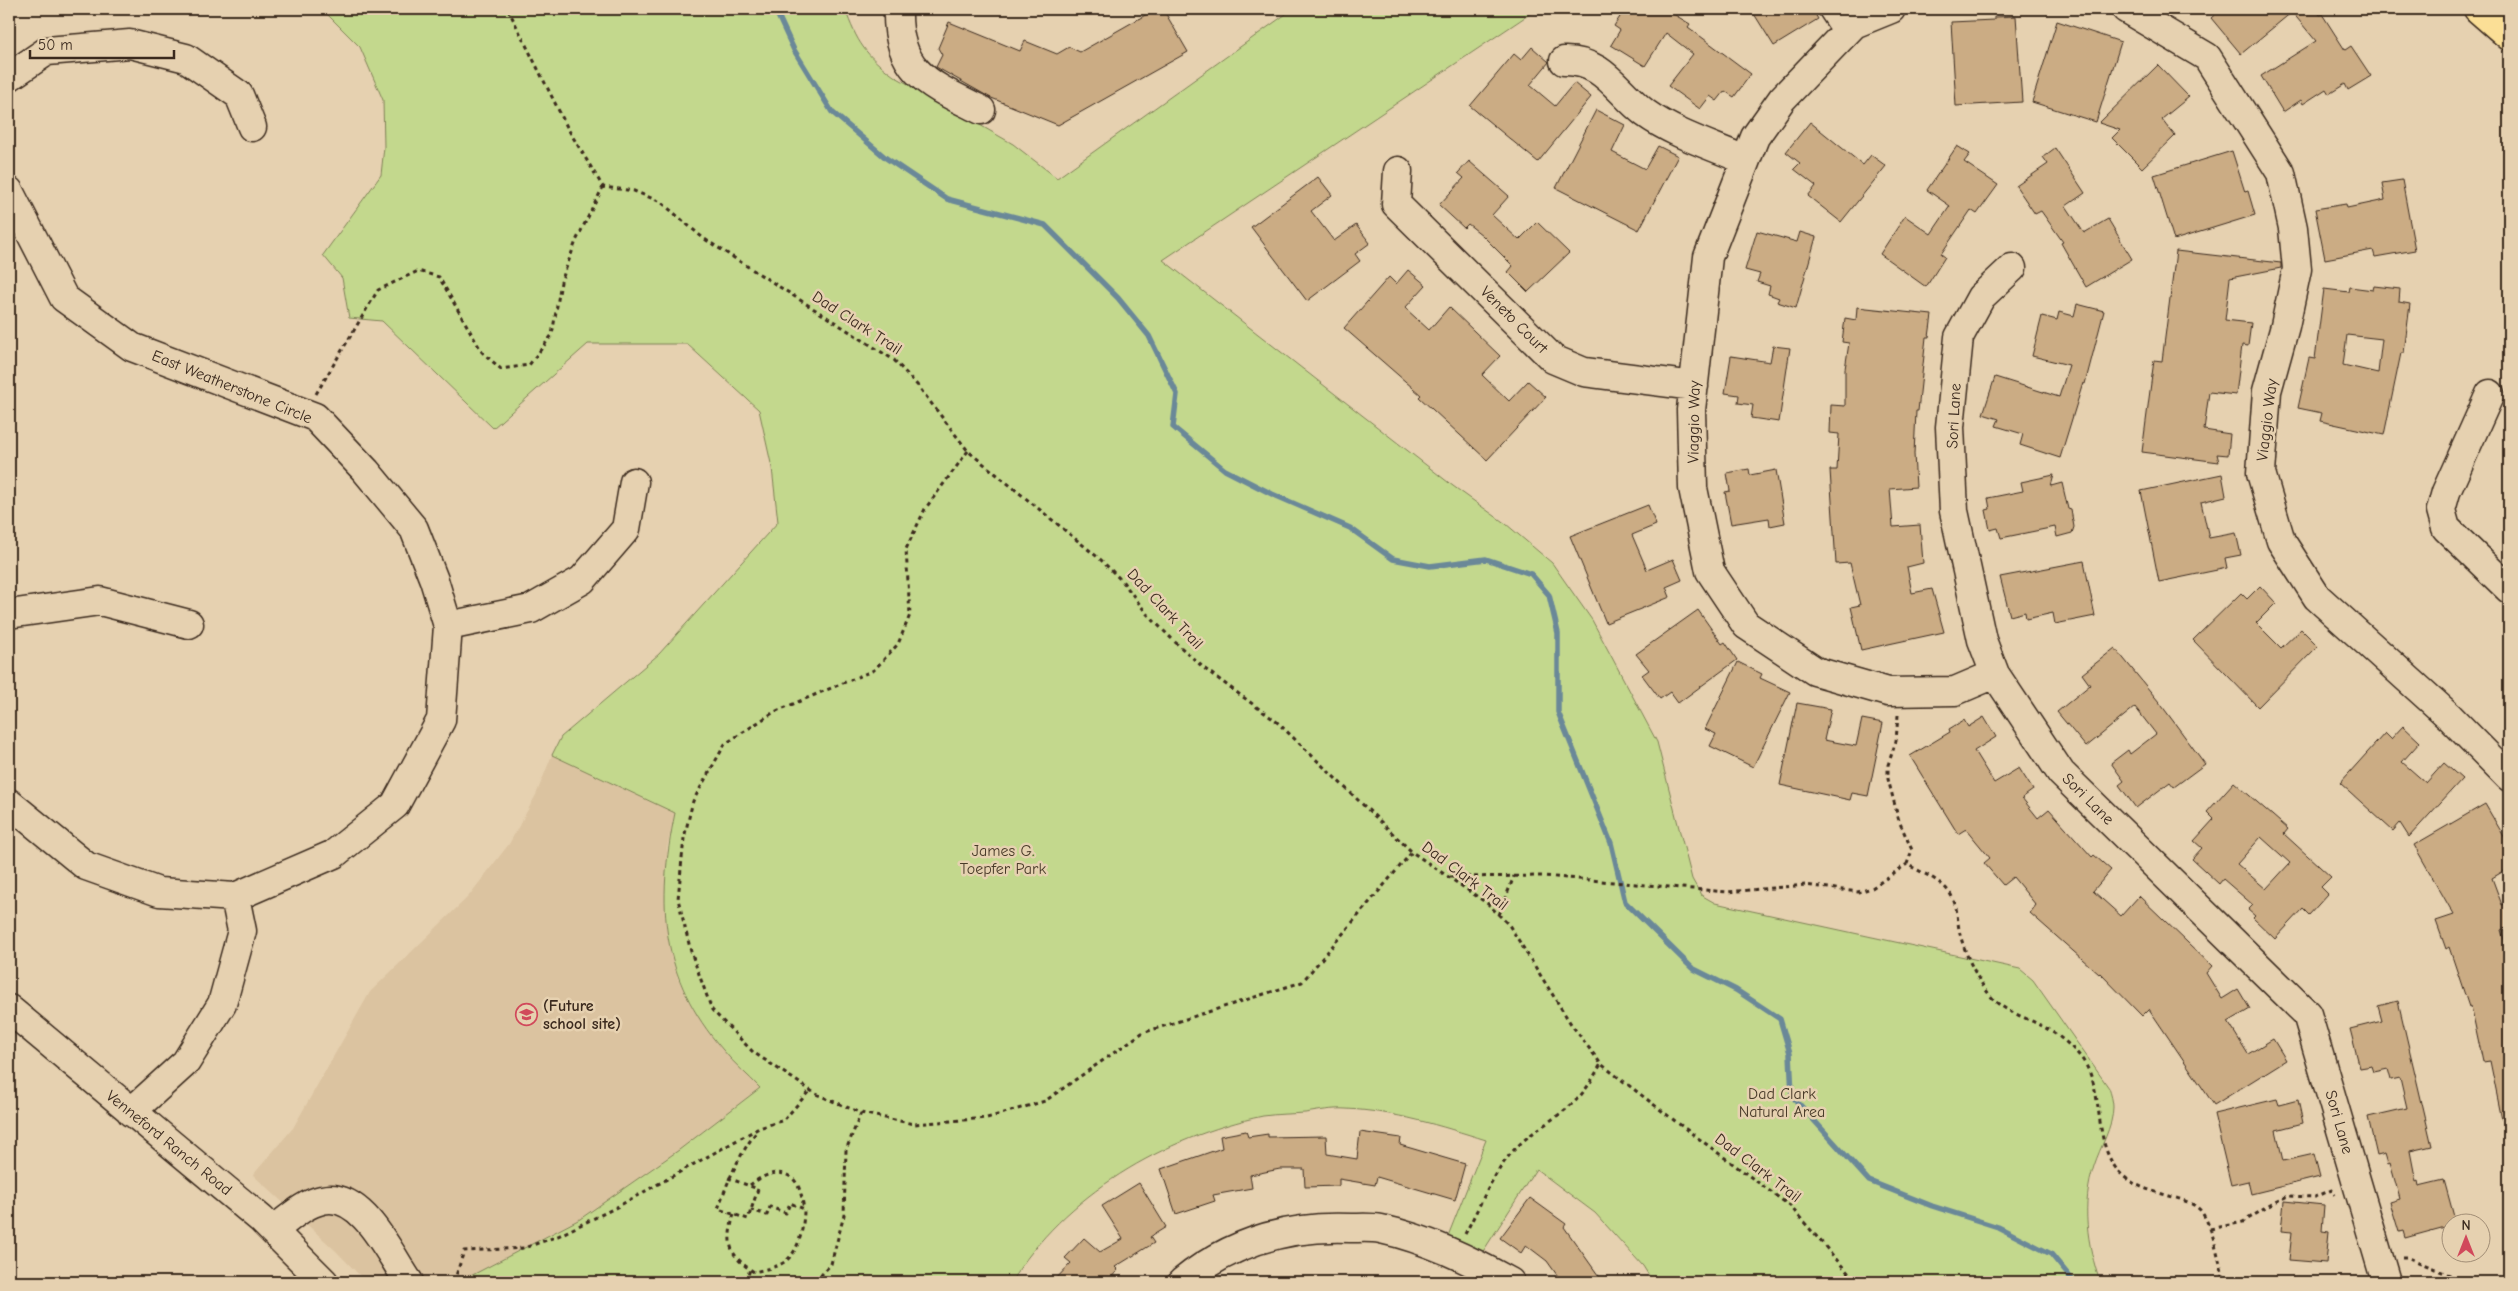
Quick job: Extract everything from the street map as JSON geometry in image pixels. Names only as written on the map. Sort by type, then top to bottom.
[{"type":"main road","points":[[2478,9],[2509,36]]},
{"type":"street","points":[[898,9],[897,30],[910,66],[933,86],[981,110]]},
{"type":"street","name":"Viaggio Way","points":[[1891,9],[1854,24],[1840,20],[1755,137],[1745,160],[1708,257],[1691,410],[1693,488],[1710,571],[1746,626],[1815,671],[1888,692],[1955,690],[1995,674]]},
{"type":"street","name":"Viaggio Way","points":[[2126,9],[2207,57],[2282,174],[2293,228],[2297,269],[2286,326],[2267,391],[2261,473],[2282,542],[2317,597],[2450,716],[2509,777]]},
{"type":"street","points":[[9,77],[47,51],[130,44],[186,58],[239,95],[252,127]]},
{"type":"street","points":[[1564,61],[1577,61],[1594,68],[1613,80],[1645,113],[1668,126],[1745,160]]},
{"type":"street","name":"Veneto Court","points":[[1398,170],[1396,204],[1553,359],[1584,372],[1694,386]]},
{"type":"street","name":"East Weatherstone Circle","points":[[9,191],[64,298],[132,347],[315,417],[359,464],[414,529],[434,580],[448,626],[441,720],[395,805],[334,854],[235,897],[159,892],[86,866],[9,802]]},
{"type":"street","name":"Sori Lane","points":[[2012,268],[1981,297],[1959,337],[1950,427],[1954,511],[1982,640],[1995,674],[2061,773],[2307,1014],[2386,1282]]},
{"type":"street","points":[[2490,394],[2446,492],[2441,510],[2446,528],[2509,589]]},
{"type":"street","points":[[448,626],[531,609],[582,580],[626,529],[634,482]]},
{"type":"street","points":[[9,614],[100,601],[189,624]]},
{"type":"street","points":[[131,1112],[186,1062],[222,1004],[242,931],[235,897]]},
{"type":"street","name":"Venneford Ranch Road","points":[[9,1009],[273,1230],[324,1282]]},
{"type":"street","points":[[273,1230],[308,1204],[330,1198],[344,1200],[360,1211],[370,1223],[409,1282]]},
{"type":"street","points":[[1182,1282],[1205,1263],[1254,1240],[1322,1227],[1380,1229],[1456,1254],[1510,1282]]},
{"type":"path","points":[[304,413],[378,290],[418,271],[440,277],[482,352],[501,369],[529,364],[552,335],[561,282],[576,241],[603,187],[568,129],[508,9]]},
{"type":"path","name":"Dad Clark Trail","points":[[603,187],[634,191],[661,202],[703,238],[894,360],[918,386],[968,451],[1100,559],[1124,582],[1147,614],[1175,642],[1205,669],[1277,722],[1412,852],[1488,904],[1500,915],[1509,925],[1572,1024],[1602,1064],[1790,1206],[1856,1282]]},
{"type":"path","points":[[968,451],[925,509],[906,549],[910,615],[898,644],[874,670],[774,712],[725,744],[693,802],[684,838],[678,899],[691,952],[712,1010],[753,1052],[810,1090],[861,1113],[914,1124],[987,1118],[1044,1100],[1093,1069],[1142,1033],[1302,982],[1412,852]]},
{"type":"path","points":[[1449,877],[1544,876],[1741,892],[1806,885],[1858,892],[1872,888],[1907,864],[1912,850],[1908,835],[1899,821],[1888,779],[1888,765],[1896,741],[1898,710]]},
{"type":"path","points":[[1907,864],[1940,883],[1952,897],[1965,951],[1984,987],[1996,1002],[2062,1039],[2077,1053],[2088,1069],[2099,1101],[2101,1129],[2106,1149],[2116,1169],[2140,1187],[2157,1194],[2191,1202],[2203,1212],[2210,1229],[2225,1282]]},
{"type":"path","points":[[1500,915],[1514,876]]},
{"type":"path","points":[[1456,1254],[1499,1168],[1534,1131],[1573,1103],[1592,1081],[1602,1064]]},
{"type":"path","points":[[454,1282],[464,1251],[524,1248],[558,1236],[615,1208],[759,1128],[784,1120],[810,1090]]},
{"type":"path","points":[[815,1282],[831,1264],[844,1215],[846,1150],[861,1113]]},
{"type":"path","points":[[728,1178],[758,1189],[748,1218],[718,1209],[728,1178],[745,1147],[759,1128]]},
{"type":"path","points":[[734,1214],[729,1242],[736,1258],[754,1272],[782,1264],[798,1245],[804,1226],[804,1209],[799,1189],[793,1179],[778,1173],[762,1176],[750,1186]]},
{"type":"path","points":[[2210,1229],[2243,1222],[2276,1201],[2288,1196],[2315,1197],[2332,1190]]},
{"type":"path","points":[[751,1210],[767,1215],[770,1207],[786,1213],[790,1203],[804,1209]]},
{"type":"path","points":[[2399,1259],[2409,1258],[2466,1282]]},
{"type":"path","points":[[746,1282],[750,1269]]},
{"type":"shaded area","name":"(Future school site)","points":[[552,755],[675,813],[667,848],[677,976],[691,1005],[722,1049],[761,1088],[679,1150],[580,1219],[459,1282],[366,1282],[336,1251],[253,1175],[293,1128],[370,992],[468,897],[509,844],[536,795]]},
{"type":"green space","points":[[322,9],[845,9],[863,47],[894,76],[1013,144],[1057,178],[1293,9],[1537,9],[1163,260],[1453,486],[1506,524],[1552,563],[1592,620],[1657,742],[1692,879],[1701,895],[1715,903],[2020,969],[2033,980],[2109,1088],[2112,1098],[2111,1122],[2094,1166],[2090,1181],[2087,1210],[2089,1239],[2100,1282],[1653,1282],[1643,1266],[1595,1213],[1536,1169],[1482,1253],[1448,1236],[1486,1140],[1400,1116],[1364,1110],[1341,1109],[1263,1116],[1189,1139],[1154,1155],[1120,1174],[1088,1197],[1059,1222],[1033,1251],[1011,1282],[459,1282],[580,1219],[679,1150],[760,1088],[727,1055],[702,1023],[686,995],[675,967],[668,938],[665,909],[669,846],[675,813],[552,755],[561,737],[659,654],[778,522],[772,468],[759,410],[687,344],[588,344],[493,428],[382,321],[349,318],[342,278],[323,255],[381,175],[384,147],[383,100],[360,47]]},
{"type":"building","points":[[1156,9],[1163,9],[1188,52],[1058,125],[989,97],[936,67],[942,55],[938,48],[949,22],[1020,51],[1025,41],[1057,54],[1069,47],[1080,52]]},
{"type":"building","points":[[1625,9],[1665,9],[1690,24],[1688,27],[1751,74],[1734,97],[1725,91],[1717,101],[1710,96],[1700,109],[1668,86],[1693,54],[1666,33],[1645,66],[1611,45],[1620,30],[1614,26]]},
{"type":"building","points":[[1751,9],[1812,9],[1818,19],[1774,46]]},
{"type":"building","points":[[2221,9],[2315,9],[2320,15],[2322,14],[2345,50],[2351,46],[2371,76],[2348,90],[2345,84],[2329,94],[2326,89],[2303,104],[2301,100],[2283,112],[2261,76],[2316,41],[2292,12],[2241,54],[2211,18]]},
{"type":"building","points":[[2016,16],[2022,102],[1956,106],[1951,22],[1994,20],[1994,17]]},
{"type":"building","points":[[2057,21],[2121,42],[2096,122],[2032,102]]},
{"type":"building","points":[[1532,47],[1549,62],[1530,85],[1555,106],[1574,83],[1591,97],[1538,162],[1470,106],[1514,54],[1521,60]]},
{"type":"building","points":[[2158,65],[2189,97],[2162,119],[2175,136],[2142,168],[2112,138],[2120,130],[2099,123]]},
{"type":"building","points":[[1596,110],[1625,125],[1612,152],[1645,169],[1658,146],[1678,156],[1639,230],[1556,188]]},
{"type":"building","points":[[1810,122],[1863,165],[1871,155],[1886,166],[1841,222],[1808,196],[1816,186],[1794,169],[1800,163],[1786,152]]},
{"type":"building","points":[[1957,146],[1970,154],[1964,162],[1998,185],[1977,214],[1971,210],[1941,254],[1945,257],[1926,287],[1880,254],[1905,216],[1931,234],[1950,206],[1927,190]]},
{"type":"building","points":[[2055,148],[2085,193],[2066,206],[2084,233],[2108,219],[2132,259],[2086,287],[2061,243],[2063,242],[2041,211],[2035,214],[2016,186],[2048,164],[2043,157]]},
{"type":"building","points":[[2232,151],[2245,192],[2248,191],[2255,215],[2174,240],[2154,175]]},
{"type":"building","points":[[1469,161],[1509,196],[1492,215],[1519,240],[1537,222],[1569,253],[1528,292],[1508,272],[1513,266],[1482,235],[1468,224],[1464,228],[1439,205],[1464,178],[1458,173]]},
{"type":"building","points":[[1318,177],[1332,195],[1311,211],[1334,241],[1356,225],[1370,243],[1355,254],[1360,261],[1307,301],[1251,227]]},
{"type":"building","points":[[2402,180],[2415,250],[2375,257],[2373,250],[2325,259],[2315,209],[2346,204],[2347,208],[2385,200],[2382,183]]},
{"type":"building","points":[[1757,231],[1797,242],[1800,232],[1816,237],[1796,308],[1777,302],[1779,298],[1768,294],[1770,286],[1757,282],[1760,274],[1745,270]]},
{"type":"building","points":[[2176,251],[2281,263],[2281,268],[2230,278],[2225,320],[2251,323],[2248,346],[2242,345],[2236,395],[2209,392],[2204,430],[2230,434],[2228,455],[2217,454],[2219,462],[2142,452],[2154,360],[2162,361]]},
{"type":"building","points":[[1408,270],[1426,285],[1405,308],[1429,330],[1449,307],[1500,356],[1482,375],[1509,401],[1528,381],[1546,397],[1487,460],[1419,397],[1421,395],[1344,328],[1389,277],[1396,284]]},
{"type":"building","points":[[2374,286],[2400,289],[2399,302],[2410,304],[2404,353],[2401,353],[2384,435],[2320,421],[2322,413],[2298,408],[2309,358],[2315,359],[2324,289],[2349,292],[2350,287],[2373,290]],"holes":[[[2347,335],[2382,339],[2378,373],[2343,365]]]},
{"type":"building","points":[[2077,304],[2104,311],[2085,384],[2083,383],[2060,458],[2020,445],[2023,434],[1996,426],[1999,419],[1983,414],[1995,377],[2059,397],[2069,365],[2032,356],[2042,316],[2057,320],[2059,312],[2074,316]]},
{"type":"building","points":[[1857,307],[1932,315],[1929,337],[1926,337],[1918,411],[1916,411],[1914,454],[1916,487],[1890,489],[1893,527],[1920,525],[1923,563],[1907,567],[1912,593],[1932,589],[1944,632],[1861,650],[1851,607],[1860,605],[1850,563],[1836,564],[1830,470],[1837,470],[1839,434],[1830,433],[1831,405],[1845,406],[1845,369],[1849,343],[1842,342],[1845,318],[1856,320]]},
{"type":"building","points":[[1773,346],[1790,348],[1779,422],[1751,418],[1753,405],[1738,403],[1739,395],[1725,393],[1731,356],[1770,362]]},
{"type":"building","points":[[1749,469],[1750,475],[1776,470],[1785,523],[1770,526],[1769,518],[1731,524],[1725,492],[1730,491],[1727,473]]},
{"type":"building","points":[[2222,474],[2226,496],[2201,502],[2209,538],[2236,533],[2241,555],[2225,558],[2227,568],[2159,582],[2141,491]]},
{"type":"building","points":[[2054,475],[2051,486],[2062,483],[2068,509],[2071,510],[2074,527],[2072,533],[2057,537],[2055,527],[2001,538],[1998,528],[1990,530],[1986,510],[1990,509],[1988,498],[2023,491],[2021,482]]},
{"type":"building","points":[[1648,505],[1656,525],[1632,535],[1647,570],[1673,559],[1682,580],[1666,587],[1670,597],[1606,623],[1570,536]]},
{"type":"building","points":[[2084,561],[2095,616],[2055,624],[2053,613],[2026,619],[2025,612],[2010,616],[2000,577]]},
{"type":"building","points":[[2260,586],[2276,603],[2256,623],[2281,648],[2301,629],[2318,646],[2258,707],[2193,640],[2241,593],[2247,599]]},
{"type":"building","points":[[1698,610],[1722,644],[1725,642],[1737,660],[1678,703],[1670,692],[1660,699],[1642,675],[1649,670],[1636,654]]},
{"type":"building","points":[[2115,648],[2159,702],[2205,764],[2174,787],[2170,782],[2136,808],[2119,785],[2124,781],[2111,763],[2128,750],[2130,754],[2156,734],[2135,707],[2086,747],[2057,712],[2090,685],[2082,674]]},
{"type":"building","points":[[1738,662],[1762,674],[1760,678],[1790,692],[1753,767],[1710,746],[1716,734],[1705,729]]},
{"type":"building","points":[[1797,703],[1831,709],[1824,740],[1856,746],[1862,719],[1883,723],[1868,796],[1852,793],[1850,800],[1780,785]]},
{"type":"building","points":[[1984,717],[1996,737],[1974,751],[1994,783],[2019,768],[2033,790],[2022,798],[2038,818],[2049,809],[2092,857],[2094,855],[2111,870],[2093,891],[2121,916],[2139,896],[2212,966],[2206,973],[2222,999],[2238,989],[2250,1009],[2228,1022],[2248,1054],[2273,1039],[2286,1060],[2214,1105],[2149,1009],[2142,1016],[2100,973],[2030,913],[2036,905],[2013,877],[2003,885],[1984,863],[1990,858],[1966,829],[1958,834],[1910,756],[1950,732],[1949,729],[1964,720],[1968,727]]},
{"type":"building","points":[[2403,726],[2420,742],[2402,762],[2426,783],[2444,763],[2462,779],[2409,837],[2400,823],[2393,831],[2340,783],[2385,733],[2391,739]]},
{"type":"building","points":[[2234,782],[2288,829],[2284,834],[2331,877],[2321,887],[2328,894],[2309,915],[2303,909],[2275,939],[2253,918],[2255,916],[2248,910],[2253,905],[2223,879],[2219,884],[2192,859],[2202,848],[2194,841],[2214,819],[2207,812]],"holes":[[[2261,837],[2290,863],[2266,889],[2237,864]]]},
{"type":"building","points":[[2485,804],[2509,845],[2509,868],[2492,878],[2502,905],[2509,903],[2509,927],[2501,930],[2509,955],[2509,1119],[2502,1120],[2490,1061],[2483,1062],[2471,1006],[2469,1007],[2449,947],[2446,949],[2436,921],[2454,915],[2414,845]]},
{"type":"building","points":[[2398,1001],[2432,1146],[2410,1151],[2416,1182],[2418,1181],[2419,1186],[2444,1180],[2453,1214],[2440,1214],[2440,1228],[2405,1238],[2403,1231],[2399,1232],[2390,1202],[2400,1199],[2390,1163],[2388,1164],[2385,1154],[2377,1156],[2368,1117],[2407,1108],[2400,1078],[2391,1080],[2388,1069],[2374,1072],[2372,1066],[2360,1068],[2350,1029],[2382,1021],[2378,1006]]},
{"type":"building","points":[[2277,1099],[2279,1105],[2298,1100],[2303,1123],[2276,1130],[2283,1161],[2314,1154],[2320,1177],[2251,1194],[2248,1181],[2231,1185],[2214,1114]]},
{"type":"building","points":[[1246,1131],[1248,1137],[1268,1134],[1268,1137],[1326,1136],[1327,1154],[1357,1159],[1360,1132],[1401,1138],[1400,1145],[1465,1164],[1455,1200],[1377,1177],[1375,1185],[1339,1179],[1339,1186],[1305,1187],[1304,1169],[1280,1169],[1250,1175],[1252,1188],[1213,1195],[1215,1201],[1176,1214],[1161,1169],[1222,1148],[1220,1136]]},
{"type":"building","points":[[1139,1183],[1166,1227],[1150,1237],[1154,1243],[1115,1267],[1118,1270],[1107,1282],[1053,1282],[1071,1263],[1065,1258],[1084,1238],[1100,1252],[1123,1239],[1102,1206]]},
{"type":"building","points":[[1530,1198],[1566,1224],[1564,1227],[1603,1282],[1562,1282],[1547,1261],[1526,1245],[1521,1253],[1500,1238]]},
{"type":"building","points":[[2284,1201],[2324,1205],[2322,1231],[2329,1232],[2326,1263],[2289,1260],[2292,1232],[2281,1231]]},
{"type":"waterway","points":[[775,9],[794,50],[832,112],[886,158],[947,199],[1045,225],[1118,298],[1149,336],[1177,394],[1173,427],[1225,470],[1272,494],[1350,528],[1393,559],[1430,566],[1486,559],[1531,574],[1549,595],[1558,633],[1558,712],[1611,843],[1625,902],[1692,968],[1736,990],[1780,1019],[1790,1053],[1792,1096],[1869,1181],[1932,1206],[1998,1227],[2051,1254],[2074,1282]]},
{"type":"place","name":"(Future school site)","points":[[527,1015]]},
{"type":"park label","name":"James G. Toepfer Park","points":[[1003,860]]},
{"type":"park label","name":"Dad Clark Natural Area","points":[[1782,1103]]}]
